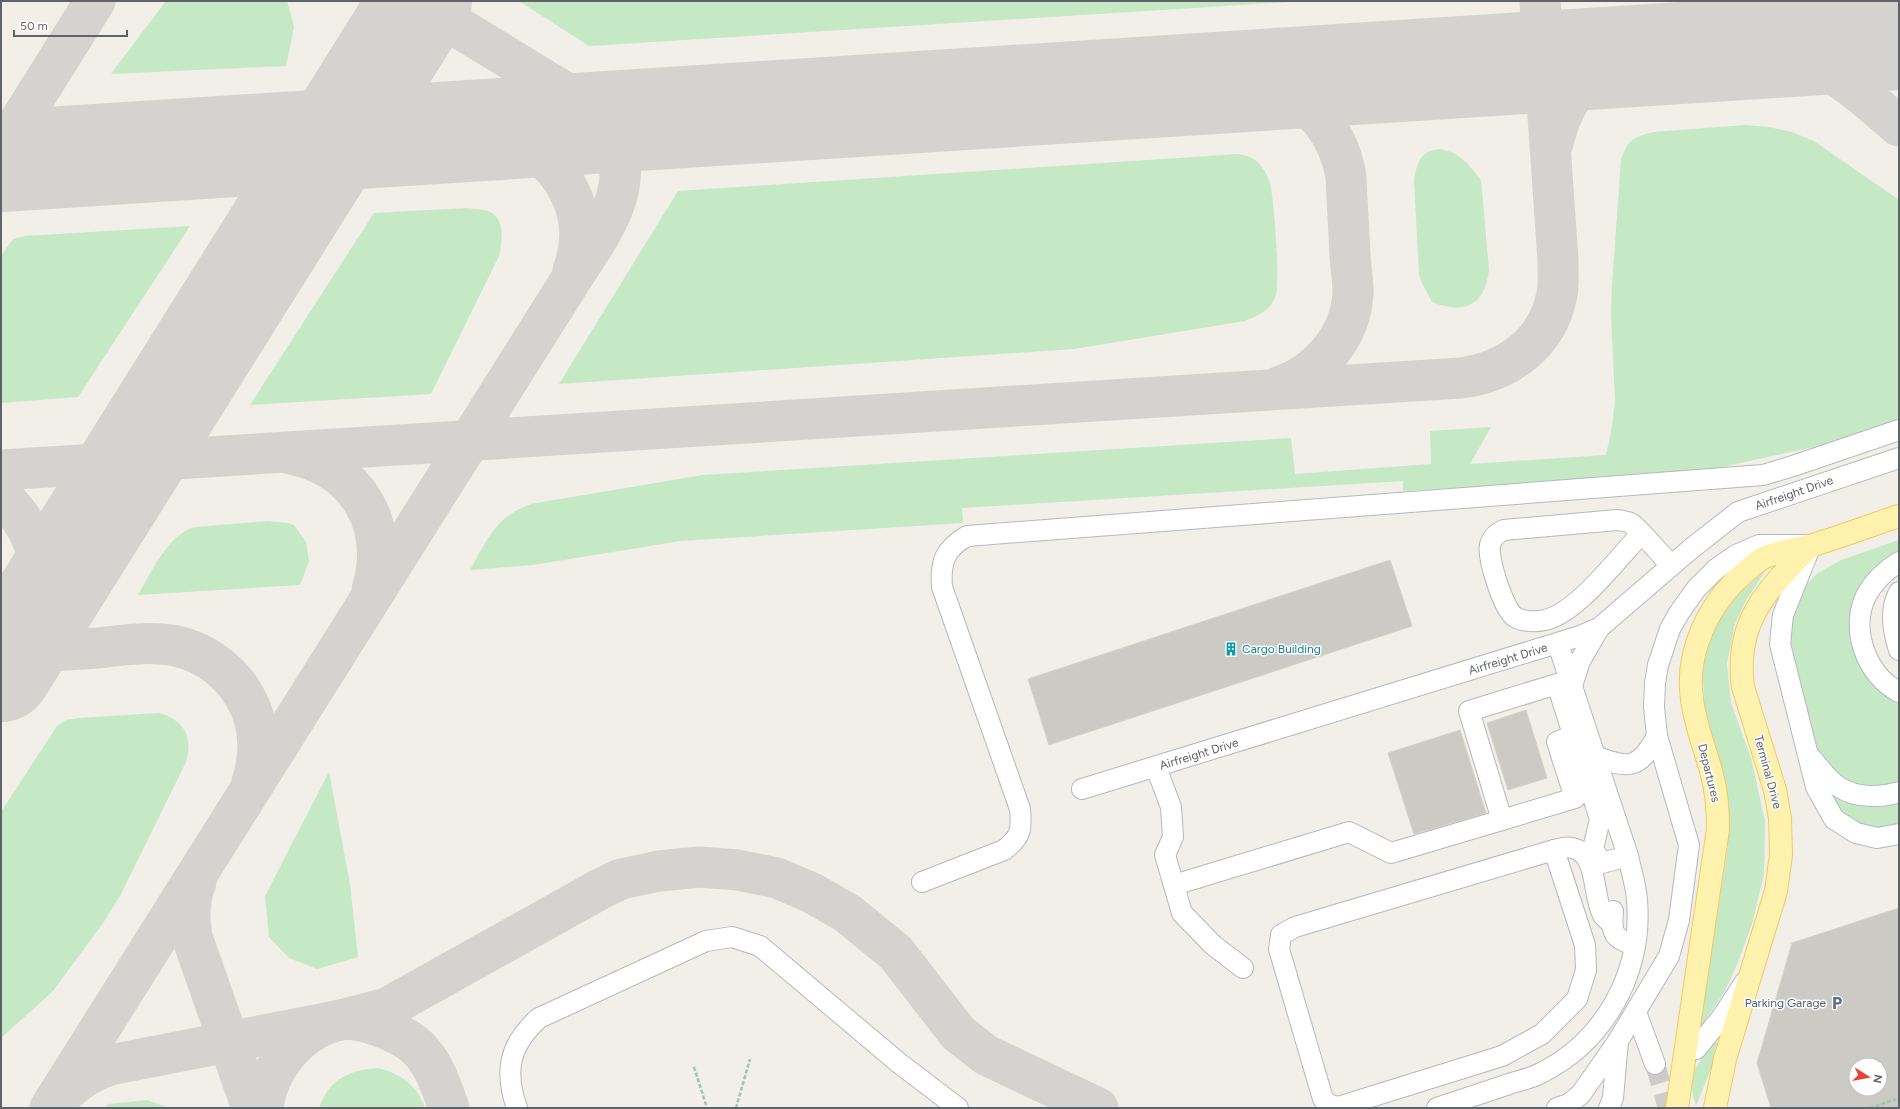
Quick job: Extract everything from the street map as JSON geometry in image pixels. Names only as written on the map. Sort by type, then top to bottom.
[{"type":"main road","name":"Terminal Drive","points":[[1715,1108],[1725,1059],[1740,1011],[1748,978],[1776,891],[1781,855],[1781,834],[1775,790],[1743,687],[1741,673],[1744,646],[1752,617],[1767,592],[1811,545],[1899,516]]},
{"type":"main road","name":"Departures","points":[[1677,1108],[1718,829],[1718,803],[1691,698],[1691,679],[1696,647],[1705,622],[1719,600],[1736,580],[1764,558],[1811,545]]},
{"type":"street","points":[[922,882],[1004,850],[1014,842],[1020,833],[1020,809],[942,587],[941,569],[946,554],[954,543],[967,536],[1762,475],[1899,430]]},
{"type":"street","name":"Airfreight Drive","points":[[1082,790],[1558,644],[1599,628],[1671,565],[1738,512],[1899,458]]},
{"type":"street","points":[[1641,534],[1576,604],[1546,620],[1532,621],[1514,617],[1507,610],[1490,561],[1489,550],[1490,543],[1496,534],[1504,530],[1617,520],[1631,524],[1641,534],[1671,565]]},
{"type":"street","points":[[1566,1107],[1581,1094],[1618,1041],[1669,956],[1680,920],[1689,845],[1657,736],[1654,694],[1658,665],[1670,630],[1679,613],[1696,589],[1721,566],[1736,555],[1758,545],[1811,545],[1783,615],[1780,644],[1816,787],[1834,819],[1856,833],[1877,838],[1899,834]]},
{"type":"street","points":[[1899,562],[1883,572],[1867,594],[1860,619],[1861,642],[1873,668],[1892,688],[1899,692]]},
{"type":"street","points":[[1899,592],[1894,600],[1892,627],[1899,650]]},
{"type":"street","points":[[1572,686],[1580,661],[1599,628]]},
{"type":"street","points":[[1437,1108],[1540,1074],[1571,1055],[1604,1019],[1619,997],[1632,966],[1638,927],[1637,899],[1628,856],[1558,644]]},
{"type":"street","points":[[1502,820],[1470,711],[1557,684],[1600,819],[1593,849],[1602,863],[1628,856]]},
{"type":"street","points":[[1174,884],[1349,832],[1391,853],[1575,798],[1557,742],[1574,736]]},
{"type":"street","points":[[1595,756],[1622,765],[1633,764],[1643,759],[1657,736]]},
{"type":"street","points":[[1808,754],[1826,777],[1839,788],[1857,794],[1872,796],[1899,792]]},
{"type":"street","points":[[1156,767],[1172,807],[1173,837],[1165,856],[1182,913],[1213,945],[1243,968]]},
{"type":"street","points":[[1554,850],[1585,945],[1586,970],[1577,999],[1542,1034],[1502,1056],[1338,1108],[1330,1106],[1323,1099],[1279,949],[1281,935],[1295,927],[1554,850],[1572,847],[1581,852],[1589,862],[1594,873],[1605,882],[1613,909],[1612,924],[1614,935],[1622,942],[1635,945]]},
{"type":"street","points":[[518,1108],[509,1075],[512,1059],[518,1043],[528,1028],[539,1018],[706,941],[732,937],[760,946],[899,1063],[958,1108]]},
{"type":"street","points":[[1696,1049],[1722,1017],[1748,978]]},
{"type":"street","points":[[1636,1012],[1655,1064]]},
{"type":"street","points":[[1609,1108],[1613,1098],[1618,1041]]},
{"type":"path","points":[[736,1108],[750,1059]]},
{"type":"path","points":[[694,1067],[707,1108]]},
{"type":"path","points":[[1870,1108],[1899,1098]]},
{"type":"green space","points":[[166,1],[287,1],[294,27],[286,66],[111,74]]},
{"type":"green space","points":[[519,1],[1304,1],[589,46]]},
{"type":"green space","points":[[1745,125],[1769,127],[1792,132],[1814,141],[1899,200],[1899,421],[1844,440],[1691,474],[1403,491],[1403,481],[962,508],[963,523],[680,541],[533,565],[470,570],[488,539],[501,522],[519,509],[531,504],[703,475],[1291,438],[1295,474],[1431,464],[1430,431],[1491,427],[1470,464],[1606,455],[1612,427],[1615,401],[1611,313],[1621,160],[1623,153],[1632,140],[1653,132]]},
{"type":"green space","points":[[1441,149],[1454,153],[1467,163],[1481,180],[1489,270],[1487,282],[1483,292],[1478,299],[1463,307],[1443,306],[1432,302],[1419,274],[1414,180],[1421,158],[1429,152]]},
{"type":"green space","points":[[1238,154],[1254,159],[1259,163],[1269,180],[1274,211],[1277,262],[1277,290],[1273,303],[1263,312],[1245,321],[1074,349],[559,384],[678,191]]},
{"type":"green space","points":[[467,208],[485,210],[490,212],[499,220],[502,238],[499,256],[431,394],[250,405],[374,213]]},
{"type":"green space","points":[[190,226],[78,397],[1,403],[1,256],[13,239],[25,236]]},
{"type":"green space","points":[[268,521],[294,525],[306,542],[309,561],[299,585],[138,595],[155,565],[169,545],[186,530],[196,527]]},
{"type":"green space","points":[[1899,540],[1899,555],[1854,615],[1899,699],[1899,787],[1879,790],[1843,781],[1820,754],[1811,729],[1786,632],[1798,593],[1818,573],[1841,560]]},
{"type":"green space","points":[[1765,571],[1745,602],[1735,624],[1727,664],[1731,703],[1751,758],[1765,821],[1764,874],[1752,924],[1738,962],[1725,991],[1699,1029],[1728,846],[1727,804],[1705,713],[1702,665],[1714,626],[1734,598]]},
{"type":"green space","points":[[159,713],[175,720],[185,731],[188,745],[186,762],[120,896],[103,923],[53,991],[1,1038],[1,812],[57,726],[66,720]]},
{"type":"green space","points":[[329,772],[350,884],[358,957],[317,969],[289,958],[269,937],[265,896]]},
{"type":"green space","points":[[1822,780],[1899,801],[1899,828],[1873,830],[1842,816]]},
{"type":"green space","points":[[1714,1043],[1718,1043],[1720,1046],[1696,1106],[1692,1086],[1694,1072],[1697,1065]]},
{"type":"green space","points":[[378,1068],[401,1077],[408,1082],[418,1093],[425,1108],[319,1108],[328,1090],[341,1078],[358,1071]]},
{"type":"green space","points":[[147,1100],[169,1108],[105,1108],[108,1104]]},
{"type":"building","name":"Cargo Building","points":[[1390,560],[1412,626],[1049,745],[1028,679]]},
{"type":"building","points":[[1526,710],[1547,778],[1508,790],[1487,723]]},
{"type":"building","points":[[1460,730],[1486,813],[1414,834],[1388,753]]},
{"type":"building","name":"Parking Garage","points":[[1899,908],[1899,1108],[1771,1108],[1757,1063],[1792,943]]},
{"type":"taxiway","points":[[1,151],[95,1]]},
{"type":"taxiway","points":[[297,190],[380,54],[384,29],[380,1]]},
{"type":"taxiway","points":[[1,470],[1461,378],[1478,375],[1510,362],[1535,341],[1545,327],[1557,294],[1558,260],[1540,1]]},
{"type":"taxiway","points":[[50,1108],[592,248],[613,208],[619,187],[620,166],[616,145],[600,118],[584,104],[420,4]]},
{"type":"taxiway","points":[[1742,49],[1783,53],[1811,62],[1838,77],[1863,95],[1899,126]]},
{"type":"taxiway","points":[[1553,143],[1564,110],[1581,86],[1592,76],[1605,68],[1638,56]]},
{"type":"taxiway","points":[[1098,90],[1238,82],[1263,84],[1286,92],[1299,100],[1322,121],[1330,133],[1337,147],[1346,177],[1353,288],[1351,309],[1339,338],[1319,363],[1307,373],[1278,387]]},
{"type":"taxiway","points":[[373,139],[485,133],[498,134],[523,143],[545,159],[555,169],[569,191],[577,210],[580,240],[573,270]]},
{"type":"taxiway","points":[[291,454],[314,461],[335,472],[351,486],[364,503],[372,522],[377,543],[377,566],[372,590]]},
{"type":"taxiway","points":[[45,607],[123,484],[136,474],[164,462]]},
{"type":"taxiway","points":[[1,496],[13,508],[23,522],[31,536],[36,552],[39,568],[39,584],[36,600],[29,617]]},
{"type":"taxiway","points":[[1,654],[98,648],[130,644],[161,644],[186,649],[210,660],[230,676],[238,686],[254,717],[258,738],[258,749],[252,782]]},
{"type":"taxiway","points":[[64,1093],[86,1076],[110,1065],[336,1021],[387,1008],[602,888],[621,879],[659,871],[700,867],[738,870],[777,878],[812,893],[847,913],[896,953],[958,1033],[986,1055],[1098,1108]]},
{"type":"taxiway","points":[[196,882],[190,909],[192,937],[252,1108]]},
{"type":"taxiway","points":[[263,1108],[271,1080],[286,1054],[308,1034],[321,1026],[335,1021],[344,1020],[366,1022],[389,1030],[400,1035],[417,1047],[428,1060],[440,1083],[449,1108]]},
{"type":"runway","points":[[1,671],[421,1]]},
{"type":"runway","points":[[1,161],[1899,39]]},
{"type":"tunnel","points":[[1655,1064],[1668,1108]]},
{"type":"place","name":"Cargo Building","points":[[1231,649]]},
{"type":"place","name":"Parking Garage","points":[[1837,1003]]}]
